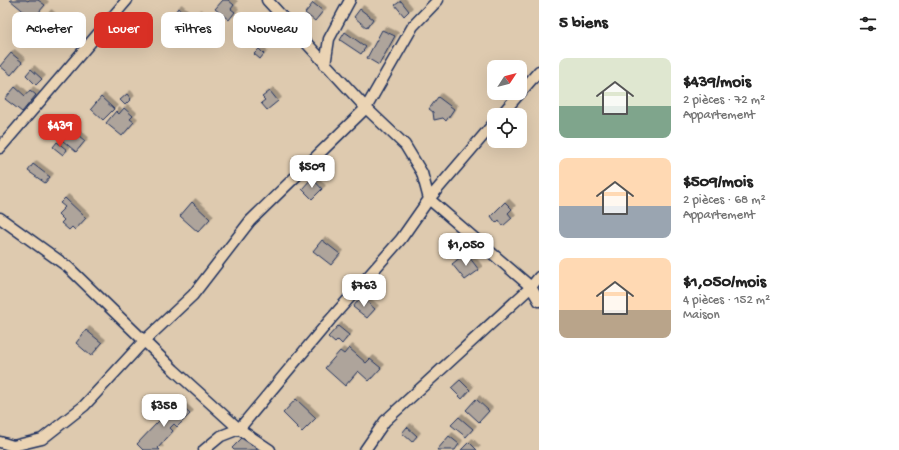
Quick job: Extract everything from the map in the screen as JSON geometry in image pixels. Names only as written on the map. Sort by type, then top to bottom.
[{"type":"street","points":[[0,148],[127,0]]},
{"type":"street","points":[[267,0],[325,65],[366,108],[405,145],[422,173],[429,198],[531,287],[539,301]]},
{"type":"street","points":[[325,65],[329,39],[350,0]]},
{"type":"street","points":[[0,442],[13,448],[42,439],[84,406],[144,341],[193,295],[250,221],[366,108],[413,26],[438,0]]},
{"type":"street","points":[[527,85],[539,71]]},
{"type":"street","points":[[507,108],[514,100]]},
{"type":"street","points":[[204,450],[221,436],[239,429],[330,320],[401,239],[429,198],[487,131]]},
{"type":"street","points":[[0,218],[68,267],[174,370],[239,429],[270,450]]},
{"type":"street","points":[[365,450],[385,420],[531,287],[539,277]]},
{"type":"building","points":[[10,0],[38,0],[45,5],[39,12],[25,12]]},
{"type":"building","points":[[223,0],[228,0],[234,5],[231,9],[235,12],[233,12],[229,20],[225,17],[225,12],[219,12],[215,9]]},
{"type":"building","points":[[401,1],[409,11],[404,16],[395,5]]},
{"type":"building","points":[[313,3],[323,11],[315,21],[312,19],[312,12],[306,12]]},
{"type":"building","points":[[178,8],[183,12],[175,12]]},
{"type":"building","points":[[360,9],[373,19],[367,28],[354,17]]},
{"type":"building","points":[[382,30],[395,36],[379,65],[367,58]]},
{"type":"building","points":[[345,32],[366,47],[361,54],[340,40]]},
{"type":"building","points":[[259,49],[264,54],[260,59],[254,54]]},
{"type":"building","points":[[11,53],[22,62],[11,75],[0,66]]},
{"type":"building","points":[[31,69],[42,79],[36,85],[26,75]]},
{"type":"building","points":[[15,87],[25,96],[30,90],[36,95],[22,112],[5,99]]},
{"type":"building","points":[[270,91],[278,101],[267,110],[261,103],[265,100],[262,97]]},
{"type":"building","points":[[127,94],[131,99],[125,105],[120,100]]},
{"type":"building","points":[[101,97],[114,109],[103,120],[91,109]]},
{"type":"building","points":[[438,97],[454,109],[446,121],[443,118],[434,120],[433,112],[429,109]]},
{"type":"building","points":[[124,108],[133,116],[130,119],[134,122],[122,136],[106,123],[116,111],[119,114]]},
{"type":"building","points":[[71,129],[85,141],[76,152],[62,140]]},
{"type":"building","points":[[57,142],[67,150],[63,155],[53,147]]},
{"type":"building","points":[[33,164],[50,177],[45,183],[28,171]]},
{"type":"building","points":[[312,178],[322,189],[312,199],[302,189]]},
{"type":"building","points":[[65,198],[86,218],[75,230],[72,227],[69,230],[61,223],[64,220],[58,214],[65,207],[60,203]]},
{"type":"building","points":[[192,202],[210,219],[198,232],[180,216]]},
{"type":"building","points":[[505,202],[512,209],[508,213],[512,218],[503,226],[499,220],[496,223],[491,216]]},
{"type":"building","points":[[322,240],[340,254],[331,265],[313,251]]},
{"type":"building","points":[[466,253],[479,270],[465,280],[452,264]]},
{"type":"building","points":[[361,297],[375,309],[367,318],[353,307]]},
{"type":"building","points":[[338,326],[349,335],[342,344],[338,340],[335,343],[328,337]]},
{"type":"building","points":[[86,330],[102,343],[91,356],[76,343]]},
{"type":"building","points":[[349,348],[366,363],[370,359],[381,368],[369,381],[358,371],[345,386],[325,368],[340,351],[344,354]]},
{"type":"building","points":[[460,380],[470,390],[462,399],[451,388]]},
{"type":"building","points":[[296,399],[316,418],[302,432],[283,413]]},
{"type":"building","points":[[476,399],[489,411],[479,422],[466,410]]},
{"type":"building","points":[[177,402],[190,414],[177,427],[174,424],[170,428],[173,431],[158,448],[160,450],[143,450],[137,444]]},
{"type":"building","points":[[459,417],[473,429],[466,437],[451,425]]},
{"type":"building","points":[[407,427],[417,436],[412,442],[402,433]]},
{"type":"building","points":[[244,436],[257,449],[256,450],[234,450],[232,448]]},
{"type":"building","points":[[449,436],[459,444],[455,450],[437,450]]},
{"type":"building","points":[[469,442],[477,450],[461,450]]}]
